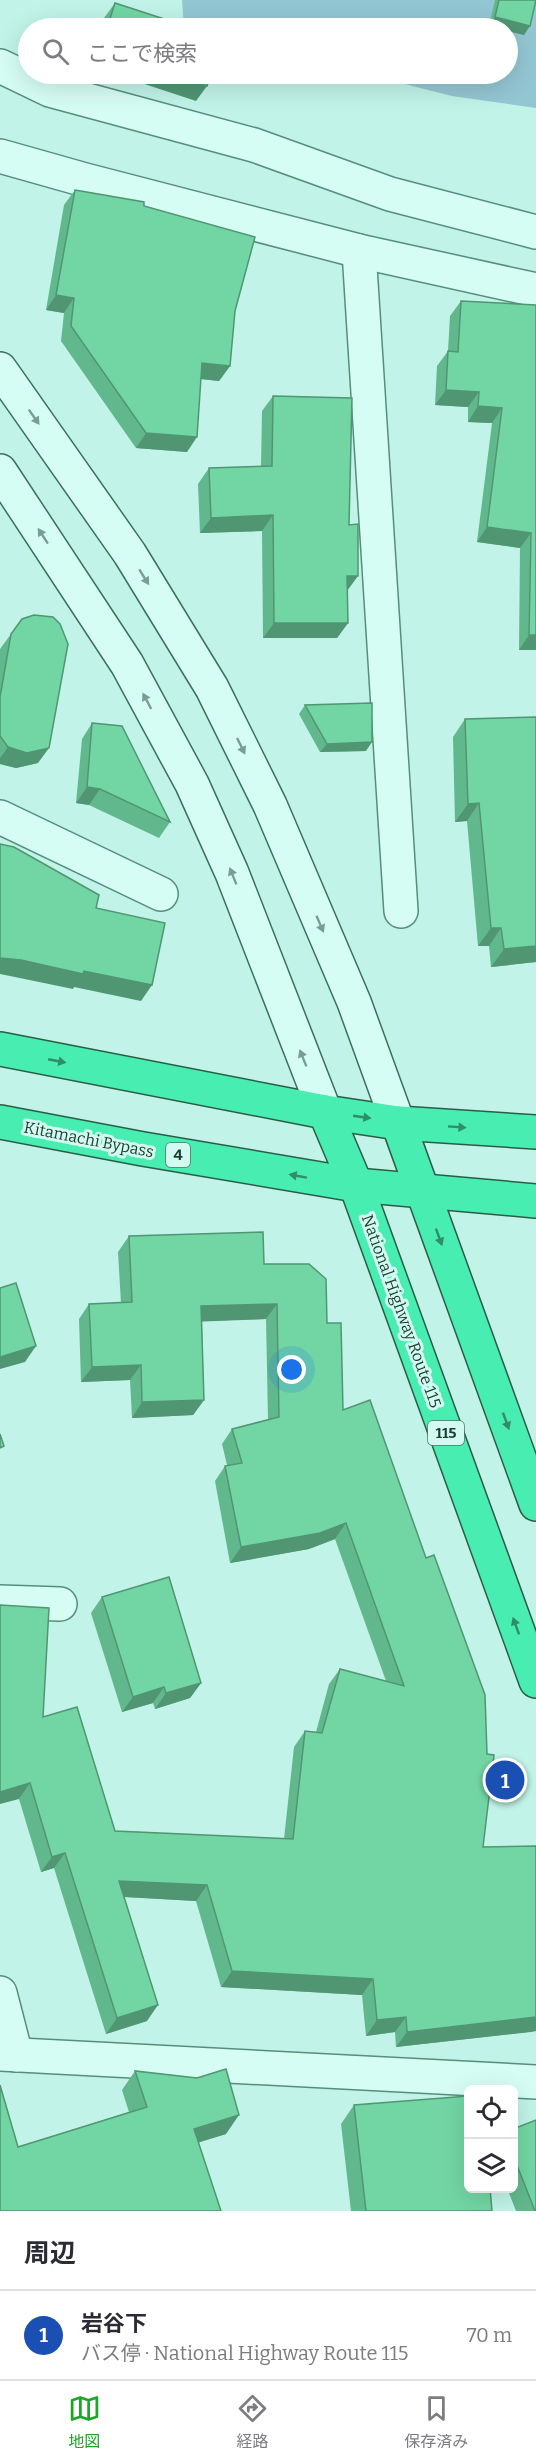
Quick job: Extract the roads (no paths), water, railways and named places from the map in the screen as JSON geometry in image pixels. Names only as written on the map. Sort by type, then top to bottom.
[{"type":"highway","points":[[0,1049],[326,1112],[398,1123],[536,1132]]},
{"type":"highway","name":"National Highway Route 115","points":[[326,1112],[356,1185],[536,1680]]},
{"type":"highway","name":"Kitamachi Bypass","points":[[0,1122],[356,1185]]},
{"type":"highway","points":[[398,1123],[536,1504]]},
{"type":"highway","name":"4","points":[[356,1185],[422,1189],[536,1201]]},
{"type":"street","points":[[0,66],[18,75]]},
{"type":"street","points":[[38,84],[50,90],[254,145],[390,194],[536,232]]},
{"type":"street","points":[[0,156],[360,251],[536,290]]},
{"type":"street","points":[[360,251],[401,911]]},
{"type":"street","points":[[0,369],[130,554],[212,688],[270,805],[354,1002],[398,1123]]},
{"type":"street","points":[[0,471],[128,664],[192,784],[232,873],[326,1112]]},
{"type":"street","points":[[0,817],[161,894]]},
{"type":"street","points":[[0,1602],[60,1604]]},
{"type":"street","points":[[0,1993],[8,2054],[536,2082]]},
{"type":"place","name":"岩谷下","points":[[505,1780]]}]
